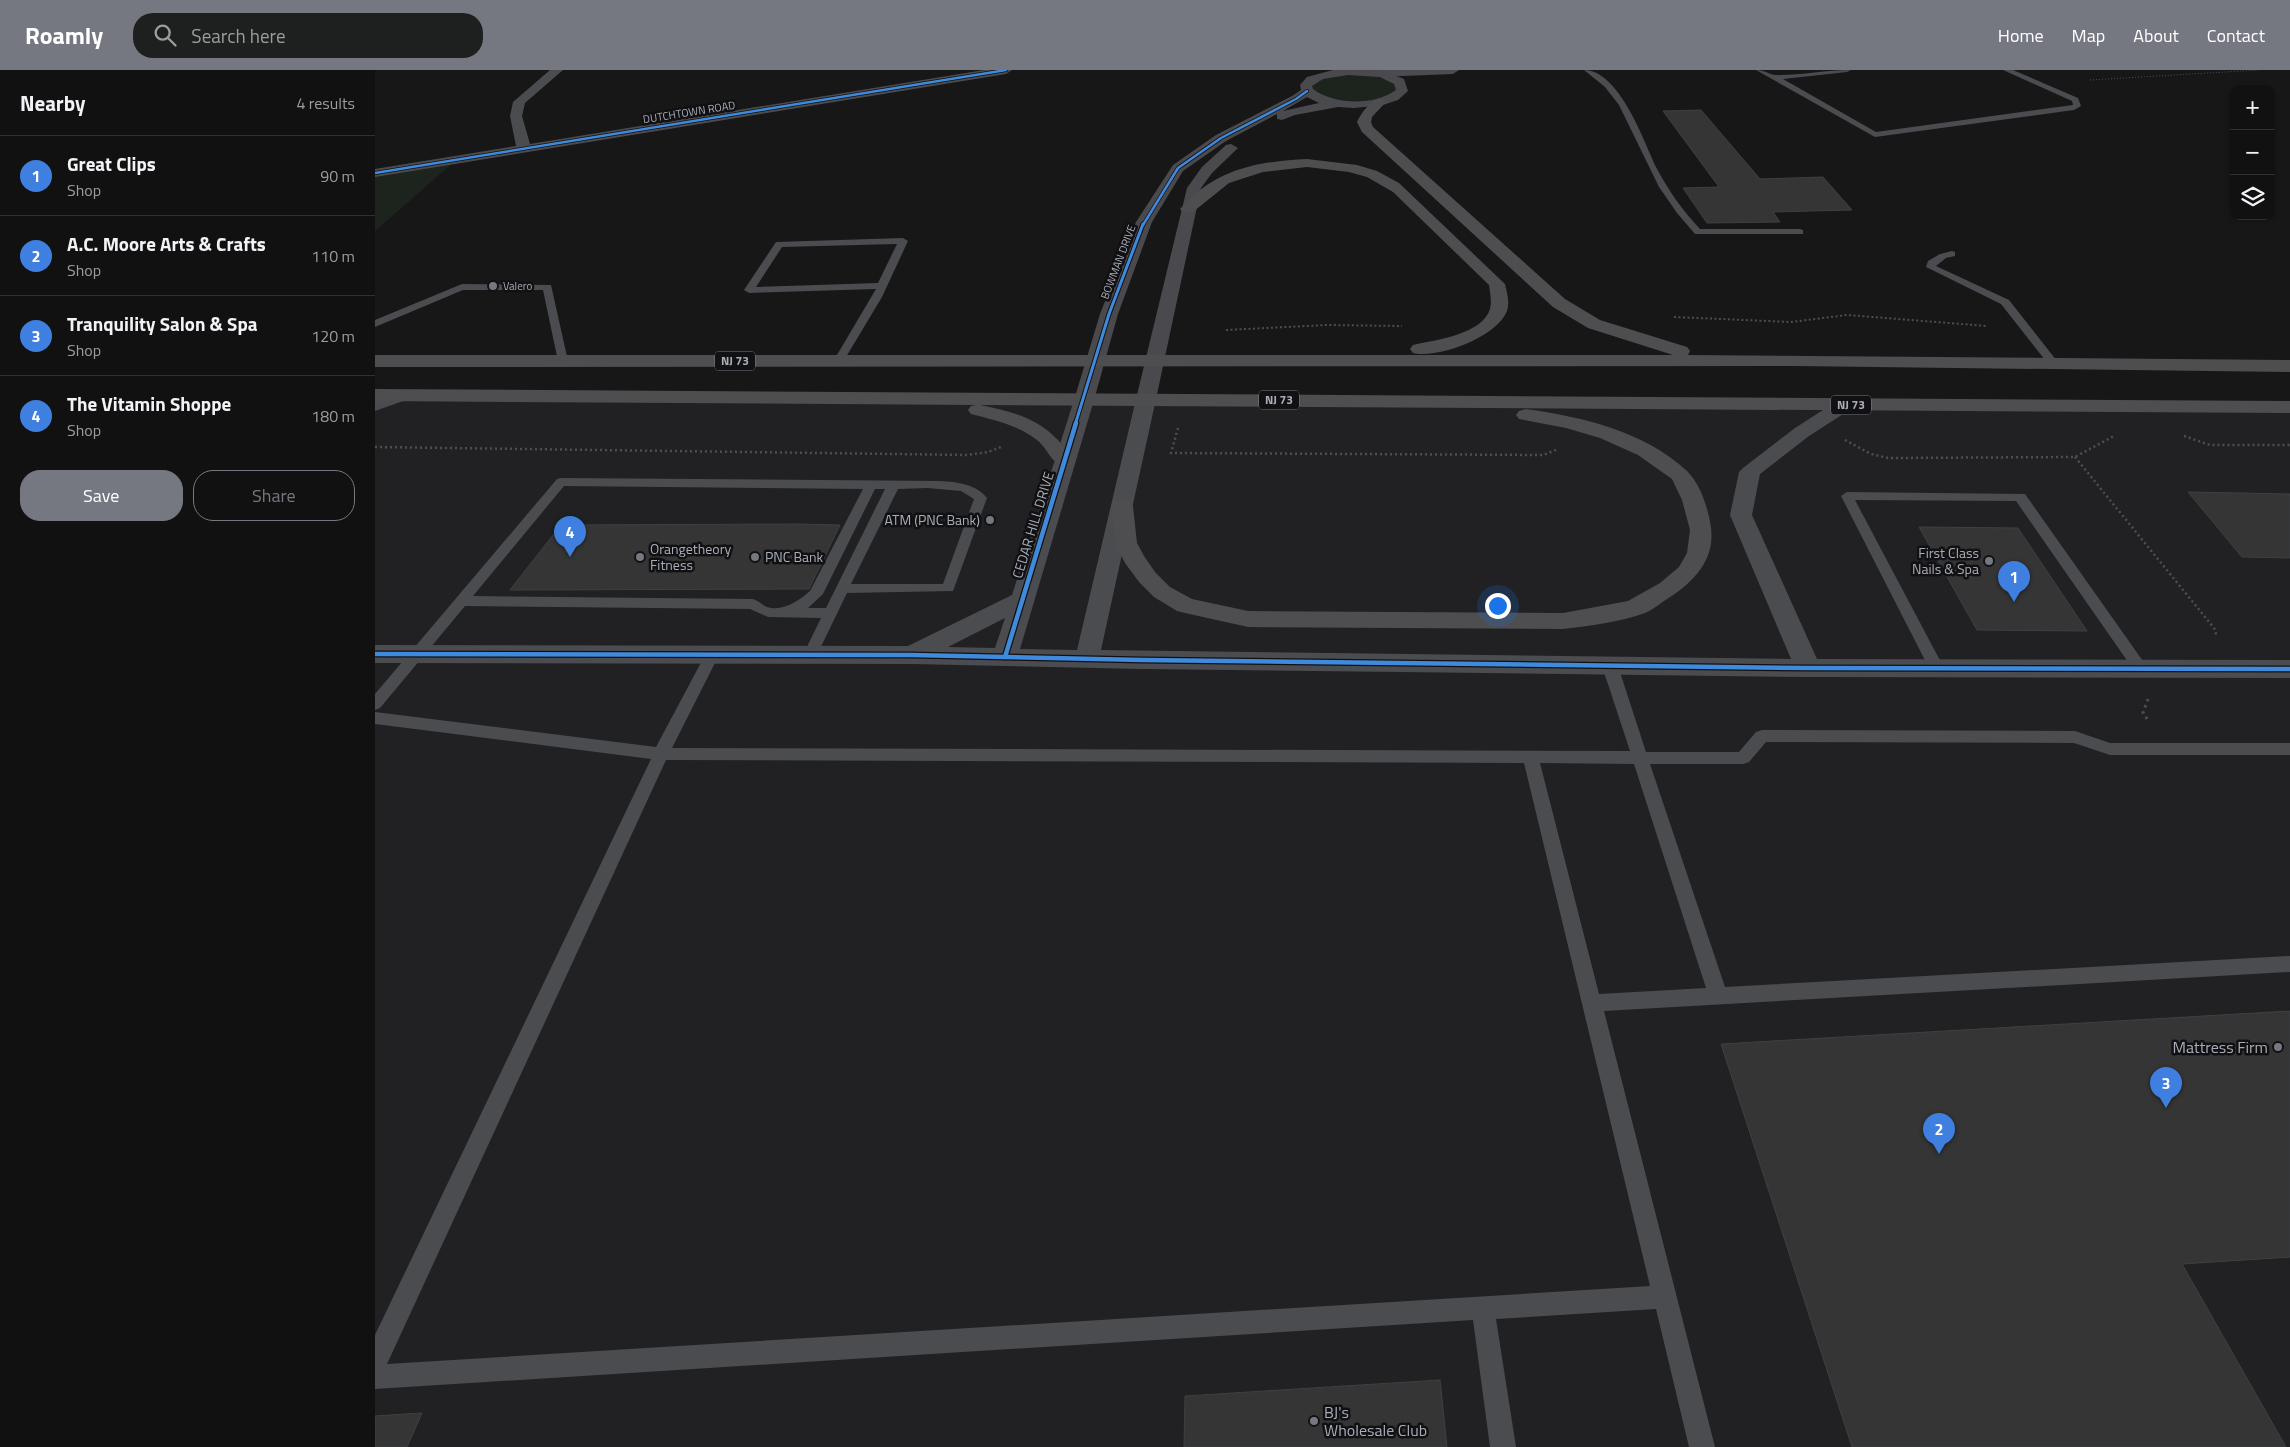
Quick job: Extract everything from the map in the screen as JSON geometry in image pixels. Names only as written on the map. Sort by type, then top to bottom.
[{"type":"highway","points":[[1380,102],[1366,116],[1364,122],[1367,129],[1559,303],[1594,324],[1639,340],[1690,354],[1774,357],[1796,360]]},
{"type":"highway","points":[[1188,209],[1223,181],[1257,169],[1298,164],[1320,164],[1361,170],[1391,183],[1497,284],[1500,299],[1497,314],[1480,330],[1455,341],[1389,354],[1273,361]]},
{"type":"highway","name":"NJ 73","points":[[375,362],[1796,360],[2290,366]]},
{"type":"highway","name":"NJ 73","points":[[375,396],[925,400],[1146,399],[2290,408]]},
{"type":"highway","points":[[925,400],[1011,417],[1045,436],[1065,460]]},
{"type":"highway","points":[[1122,506],[1126,543],[1133,558],[1147,577],[1162,592],[1185,605],[1248,619],[1563,621],[1608,615],[1636,608],[1684,578],[1695,561],[1702,531],[1693,500],[1681,476],[1651,454],[1622,438],[1581,425],[1535,416],[1413,401]]},
{"type":"street","points":[[524,149],[516,116],[519,102],[557,70]]},
{"type":"street","name":"DUTCHTOWN ROAD","points":[[375,173],[1006,70]]},
{"type":"street","points":[[1087,659],[1194,188],[1207,170],[1223,154],[1258,128],[1291,112],[1339,103],[1380,102],[1397,96],[1403,88],[1453,70]]},
{"type":"street","name":"BOWMAN DRIVE","points":[[1084,400],[1109,314],[1143,222],[1178,168],[1221,138],[1296,99],[1307,91],[1308,83],[1326,74],[1348,71],[1378,73]]},
{"type":"street","points":[[1378,73],[1448,71]]},
{"type":"street","points":[[1378,73],[1396,79],[1403,88]]},
{"type":"street","points":[[1307,91],[1315,97],[1339,103]]},
{"type":"street","points":[[375,405],[399,396]]},
{"type":"street","name":"CEDAR HILL DRIVE","points":[[1005,657],[1084,400]]},
{"type":"street","points":[[1808,668],[1741,515],[1750,472],[1802,432],[1844,405]]},
{"type":"street","points":[[913,655],[1023,599]]},
{"type":"street","points":[[375,654],[913,655],[1610,666],[2290,669]]},
{"type":"lane","points":[[1589,70],[1604,80],[1619,98],[1653,169],[1687,221],[1698,232],[1800,232]]},
{"type":"lane","points":[[1760,70],[1875,135],[2074,108],[2077,106],[2075,100],[2007,70]]},
{"type":"lane","points":[[1775,78],[1847,70]]},
{"type":"lane","points":[[839,360],[882,286],[903,241],[779,244],[749,290],[882,286]]},
{"type":"lane","points":[[1952,254],[1935,258],[1931,262],[1931,268],[2005,302],[2053,364]]},
{"type":"lane","points":[[375,324],[462,287],[547,287],[563,361]]},
{"type":"lane","points":[[375,704],[561,482],[963,486],[977,493],[981,498],[949,588],[842,589]]},
{"type":"lane","points":[[777,612],[803,605],[816,594],[871,484]]},
{"type":"lane","points":[[810,655],[893,485]]},
{"type":"lane","points":[[1936,668],[1847,496],[2020,497],[2140,668]]},
{"type":"lane","points":[[461,601],[753,604],[762,610],[777,612],[831,613]]},
{"type":"lane","points":[[375,1362],[661,754],[712,655]]},
{"type":"lane","points":[[1610,666],[1718,996]]},
{"type":"lane","points":[[375,718],[661,754],[1743,758],[1762,736],[2075,737],[2110,750],[2290,748]]},
{"type":"lane","points":[[1531,758],[1702,1447]]},
{"type":"lane","points":[[1592,1003],[2290,964]]},
{"type":"lane","points":[[375,1377],[1665,1297]]},
{"type":"lane","points":[[1483,1308],[1503,1447]]},
{"type":"path","points":[[2086,80],[2252,72],[2259,70]]},
{"type":"path","points":[[1666,318],[1791,322],[1847,315],[1987,326]]},
{"type":"path","points":[[1225,330],[1327,325],[1410,325]]},
{"type":"path","points":[[1179,424],[1171,452],[1543,455],[1554,452],[1558,447]]},
{"type":"path","points":[[1840,437],[1871,454],[1888,458],[2075,457],[2122,432]]},
{"type":"path","points":[[2177,434],[2211,445],[2290,445]]},
{"type":"path","points":[[375,447],[967,455],[988,452],[1006,445]]},
{"type":"path","points":[[2075,457],[2214,628],[2220,644],[2239,669]]},
{"type":"path","points":[[2154,694],[2148,699],[2143,713],[2169,749]]},
{"type":"shaded area","points":[[1371,72],[1403,88],[1372,103],[1330,102],[1306,85],[1315,78]]},
{"type":"shaded area","points":[[455,161],[375,231],[375,174]]},
{"type":"shaded area","points":[[375,395],[2290,407],[2290,1447],[375,1447]]},
{"type":"building","points":[[1701,110],[1760,179],[1823,177],[1852,210],[1773,212],[1780,222],[1707,223],[1683,188],[1719,187],[1663,111]]},
{"type":"building","points":[[2188,492],[2290,494],[2290,558],[2242,557]]},
{"type":"building","points":[[561,525],[840,525],[809,589],[510,590]]},
{"type":"building","points":[[1919,527],[2018,528],[2087,631],[1977,630]]},
{"type":"building","points":[[2290,1011],[2290,1257],[2182,1264],[2286,1447],[1852,1447],[1721,1044]]},
{"type":"building","name":"BJ's Wholesale Club","points":[[1440,1380],[1447,1447],[1184,1447],[1185,1396]]},
{"type":"building","points":[[422,1413],[407,1447],[375,1447],[375,1416]]},
{"type":"cycle path","points":[[375,173],[1006,70]]},
{"type":"cycle path","points":[[1005,657],[1109,314],[1144,222],[1178,168],[1221,138],[1296,99],[1307,91]]},
{"type":"cycle path","points":[[375,654],[912,655],[1142,660],[1808,668],[2290,669]]},
{"type":"place","name":"Valero","points":[[493,286]]},
{"type":"place","name":"ATM (PNC Bank)","points":[[990,520]]},
{"type":"place","name":"The Vitamin Shoppe","points":[[570,557]]},
{"type":"place","name":"Orangetheory Fitness","points":[[640,557]]},
{"type":"place","name":"PNC Bank","points":[[755,557]]},
{"type":"place","name":"First Class Nails & Spa","points":[[1989,561]]},
{"type":"place","name":"Great Clips","points":[[2014,602]]},
{"type":"place","name":"Mattress Firm","points":[[2278,1047]]},
{"type":"place","name":"Tranquility Salon & Spa","points":[[2166,1108]]},
{"type":"place","name":"A.C. Moore Arts & Crafts","points":[[1939,1154]]},
{"type":"place","name":"BJ's Wholesale Club","points":[[1314,1421]]}]
